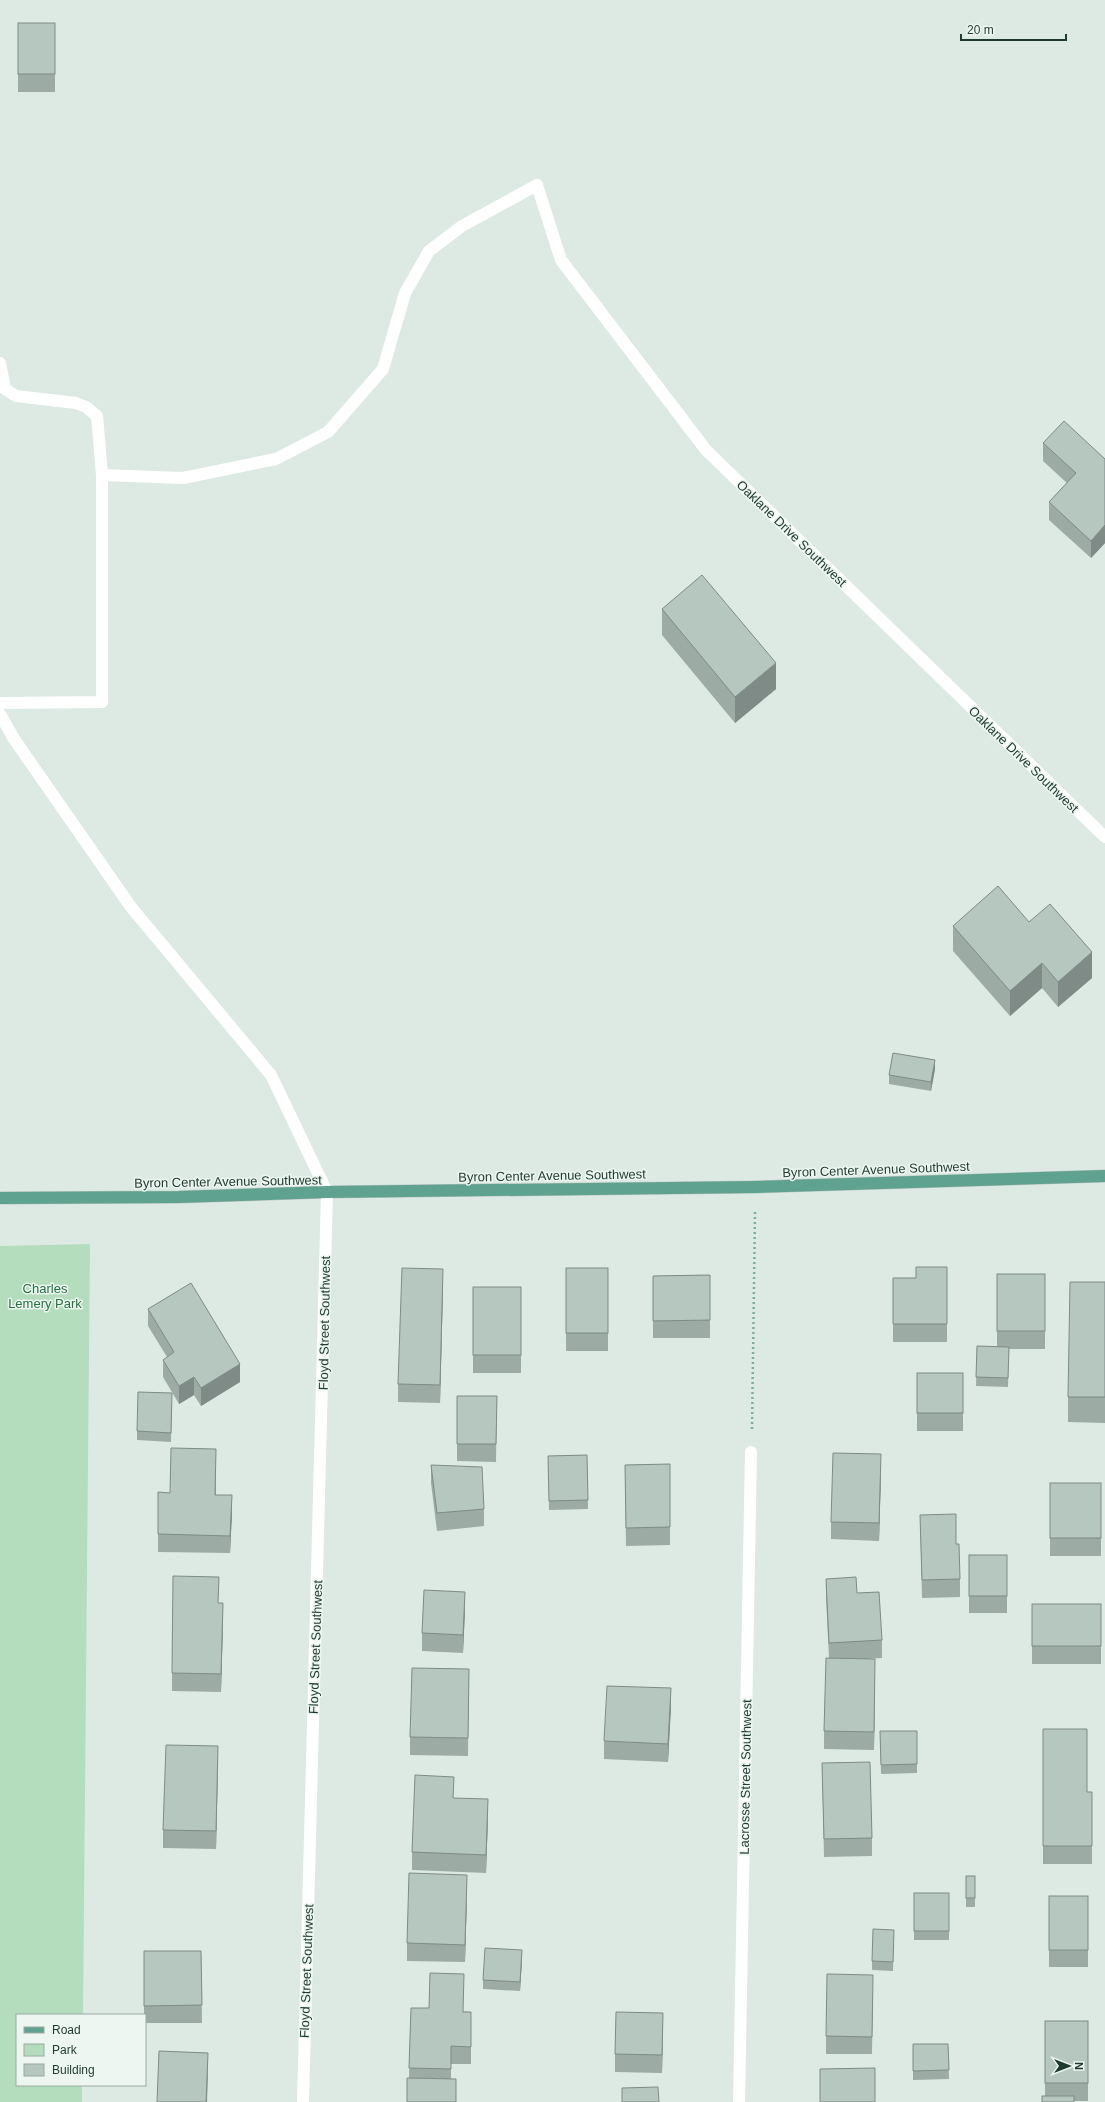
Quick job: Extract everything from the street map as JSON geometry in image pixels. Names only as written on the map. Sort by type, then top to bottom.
[{"type":"main road","name":"Byron Center Avenue Southwest","points":[[0,1198],[178,1197],[327,1192],[756,1187],[1105,1176]]},
{"type":"street","name":"Oaklane Drive Southwest","points":[[102,475],[183,478],[276,459],[328,432],[383,369],[405,293],[429,251],[462,226],[537,185],[561,260],[706,450],[1105,838]]},
{"type":"street","points":[[0,363],[5,390],[16,396],[76,403],[86,407],[98,416],[102,475],[102,702],[0,703]]},
{"type":"street","points":[[0,714],[14,738],[131,907],[271,1075],[327,1192]]},
{"type":"street","name":"Floyd Street Southwest","points":[[303,2102],[327,1192]]},
{"type":"street","name":"Lacrosse Street Southwest","points":[[739,2102],[751,1452]]},
{"type":"path","points":[[751,1452],[756,1187]]},
{"type":"green space","name":"Charles Lemery Park","points":[[90,1244],[83,2014],[16,2014],[16,2086],[82,2086],[82,2102],[0,2102],[0,1246]]},
{"type":"building","points":[[18,23],[55,23],[55,74],[18,74]]},
{"type":"building","points":[[1064,421],[1105,459],[1105,525],[1091,541],[1049,502],[1076,473],[1043,443]]},
{"type":"building","points":[[702,575],[776,663],[735,697],[662,609]]},
{"type":"building","points":[[998,886],[1029,922],[1050,904],[1092,952],[1058,982],[1042,963],[1010,991],[953,926]]},
{"type":"building","points":[[893,1053],[935,1060],[931,1082],[889,1075]]},
{"type":"building","points":[[916,1267],[947,1267],[947,1324],[893,1324],[893,1278],[916,1278]]},
{"type":"building","points":[[402,1268],[443,1269],[440,1385],[398,1384]]},
{"type":"building","points":[[566,1268],[608,1268],[608,1333],[566,1333]]},
{"type":"building","points":[[997,1274],[1045,1274],[1045,1331],[997,1331]]},
{"type":"building","points":[[710,1275],[710,1320],[653,1321],[653,1276]]},
{"type":"building","points":[[1070,1282],[1105,1282],[1105,1397],[1068,1397]]},
{"type":"building","points":[[191,1283],[240,1364],[201,1388],[194,1377],[179,1386],[163,1360],[174,1352],[148,1309]]},
{"type":"building","points":[[473,1287],[521,1287],[521,1355],[473,1355]]},
{"type":"building","points":[[977,1346],[1009,1347],[1008,1378],[976,1377]]},
{"type":"building","points":[[917,1373],[963,1373],[963,1413],[917,1413]]},
{"type":"building","points":[[138,1392],[172,1393],[171,1433],[137,1431]]},
{"type":"building","points":[[457,1396],[497,1396],[496,1444],[457,1444]]},
{"type":"building","points":[[171,1448],[216,1449],[215,1495],[232,1495],[230,1536],[158,1534],[158,1492],[170,1493]]},
{"type":"building","points":[[833,1453],[881,1454],[879,1523],[831,1522]]},
{"type":"building","points":[[587,1455],[588,1500],[549,1501],[548,1456]]},
{"type":"building","points":[[670,1464],[670,1527],[626,1528],[625,1465]]},
{"type":"building","points":[[431,1465],[482,1467],[484,1509],[437,1513]]},
{"type":"building","points":[[1050,1483],[1101,1483],[1101,1538],[1050,1538]]},
{"type":"building","points":[[956,1514],[956,1544],[959,1544],[960,1579],[922,1580],[920,1515]]},
{"type":"building","points":[[969,1555],[1007,1555],[1007,1596],[969,1596]]},
{"type":"building","points":[[173,1576],[219,1577],[218,1603],[223,1603],[221,1674],[172,1673]]},
{"type":"building","points":[[856,1577],[857,1593],[879,1592],[882,1640],[829,1643],[826,1579]]},
{"type":"building","points":[[424,1590],[465,1592],[463,1635],[422,1633]]},
{"type":"building","points":[[1032,1604],[1101,1604],[1101,1646],[1032,1646]]},
{"type":"building","points":[[826,1658],[875,1659],[874,1732],[824,1731]]},
{"type":"building","points":[[412,1668],[469,1669],[468,1738],[410,1737]]},
{"type":"building","points":[[607,1686],[671,1688],[668,1744],[604,1741]]},
{"type":"building","points":[[1043,1729],[1087,1729],[1087,1792],[1092,1792],[1092,1846],[1043,1846]]},
{"type":"building","points":[[880,1731],[917,1731],[917,1764],[881,1765]]},
{"type":"building","points":[[166,1745],[218,1746],[216,1831],[163,1830]]},
{"type":"building","points":[[870,1762],[872,1838],[824,1839],[822,1763]]},
{"type":"building","points":[[415,1775],[454,1777],[453,1798],[488,1799],[486,1855],[412,1852]]},
{"type":"building","points":[[409,1873],[467,1875],[465,1945],[407,1943]]},
{"type":"building","points":[[966,1876],[975,1876],[975,1898],[966,1898]]},
{"type":"building","points":[[914,1893],[949,1893],[949,1931],[914,1931]]},
{"type":"building","points":[[1049,1896],[1088,1896],[1088,1950],[1049,1950]]},
{"type":"building","points":[[873,1929],[894,1930],[893,1962],[872,1961]]},
{"type":"building","points":[[485,1948],[522,1950],[520,1982],[483,1980]]},
{"type":"building","points":[[144,1951],[201,1951],[202,2005],[144,2006]]},
{"type":"building","points":[[430,1973],[464,1974],[463,2012],[471,2012],[471,2047],[451,2046],[451,2069],[409,2068],[411,2008],[429,2008]]},
{"type":"building","points":[[827,1974],[873,1975],[872,2037],[826,2036]]},
{"type":"building","points":[[616,2012],[663,2013],[662,2055],[615,2054]]},
{"type":"building","points":[[1045,2021],[1088,2021],[1088,2083],[1045,2083]]},
{"type":"building","points":[[913,2044],[948,2044],[949,2070],[913,2071]]},
{"type":"building","points":[[159,2051],[208,2053],[206,2102],[157,2102]]},
{"type":"building","points":[[875,2068],[875,2102],[820,2102],[820,2069]]},
{"type":"building","points":[[407,2078],[456,2079],[456,2102],[407,2102]]},
{"type":"building","points":[[658,2087],[659,2102],[622,2102],[622,2088]]},
{"type":"building","points":[[1042,2096],[1074,2096],[1074,2102],[1042,2102]]}]
